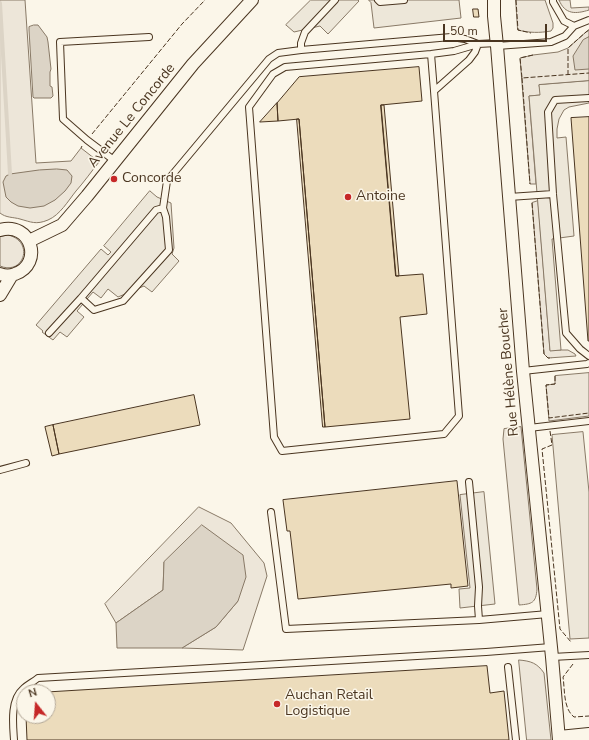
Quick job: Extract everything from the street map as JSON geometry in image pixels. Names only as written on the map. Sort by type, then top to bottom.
[{"type":"street","name":"Avenue Le Concorde","points":[[29,241],[62,225],[193,64],[252,0]]},
{"type":"street","name":"Rue Hélène Boucher","points":[[494,0],[494,16],[523,371],[552,652],[559,738]]},
{"type":"street","points":[[0,230],[12,229],[19,231],[25,235],[29,241],[31,250],[27,266],[20,272],[6,275],[0,295]]},
{"type":"street","points":[[559,738],[589,734]]},
{"type":"lane","points":[[301,50],[300,43],[305,32],[335,0]]},
{"type":"lane","points":[[378,0],[380,2],[404,0]]},
{"type":"lane","points":[[553,0],[564,21],[574,26]]},
{"type":"lane","points":[[431,54],[459,416],[444,434],[282,451],[274,437],[249,107],[274,74],[285,67],[431,54],[454,51],[478,44],[551,42],[565,36],[574,26],[589,20]]},
{"type":"lane","points":[[115,161],[87,140],[63,119],[60,42],[149,37]]},
{"type":"lane","points":[[81,298],[94,310],[123,301],[169,250],[166,217],[163,208],[167,181],[269,59],[278,53],[451,37],[465,39],[478,44]]},
{"type":"lane","points":[[434,91],[469,60],[475,52],[478,44]]},
{"type":"lane","points":[[589,98],[555,100],[548,112],[553,194],[566,333],[580,349],[589,356]]},
{"type":"lane","points":[[509,197],[553,194]]},
{"type":"lane","points":[[49,333],[156,210],[163,208]]},
{"type":"lane","points":[[523,371],[589,363]]},
{"type":"lane","points":[[529,428],[566,425],[589,421]]},
{"type":"lane","points":[[0,470],[26,463]]},
{"type":"lane","points":[[469,482],[479,587],[479,620]]},
{"type":"lane","points":[[271,512],[286,629],[479,620],[548,614]]},
{"type":"lane","points":[[14,740],[12,717],[14,703],[21,690],[38,678],[478,652],[552,652],[589,655]]},
{"type":"lane","points":[[508,667],[516,740]]},
{"type":"shaded area","points":[[0,0],[25,0],[36,163],[71,161],[81,148],[99,162],[60,211],[52,218],[40,222],[7,217],[0,213]]},
{"type":"shaded area","points":[[311,0],[359,1],[328,34],[320,26],[294,32],[286,25]]},
{"type":"shaded area","points":[[369,0],[459,0],[461,18],[374,28],[371,3]]},
{"type":"shaded area","points":[[516,0],[545,0],[553,23],[553,28],[551,31],[526,32],[518,30]]},
{"type":"shaded area","points":[[559,0],[570,0],[571,8],[589,7],[589,10],[575,13],[568,11],[561,5]]},
{"type":"shaded area","points":[[38,25],[47,37],[51,69],[50,86],[52,87],[53,96],[51,98],[33,97],[29,27]]},
{"type":"shaded area","points":[[589,30],[589,81],[539,85],[541,95],[529,96],[536,184],[530,184],[520,58],[558,52],[568,48]]},
{"type":"shaded area","points":[[589,37],[589,69],[575,70],[573,56],[583,40]]},
{"type":"shaded area","points":[[589,81],[589,103],[569,107],[564,110],[559,119],[557,129],[557,138],[566,137],[574,236],[552,239],[561,350],[550,351],[529,96],[540,95],[539,85]]},
{"type":"shaded area","points":[[39,170],[67,170],[72,176],[71,183],[55,200],[44,206],[30,208],[18,206],[6,197],[3,182],[6,176],[10,174]]},
{"type":"shaded area","points":[[150,191],[157,197],[171,203],[174,248],[172,254],[179,261],[152,292],[144,286],[118,297],[108,289],[101,298],[93,292],[77,311],[84,317],[67,337],[60,332],[53,340],[42,332],[43,331],[36,325],[101,249],[108,255],[111,252],[104,246]]},
{"type":"shaded area","points":[[538,201],[550,350],[568,350],[576,356],[548,358],[544,354],[532,203]]},
{"type":"shaded area","points":[[8,235],[16,238],[22,244],[24,250],[20,262],[15,266],[8,268],[0,266],[0,237]]},
{"type":"shaded area","points":[[589,373],[589,416],[549,421],[546,385],[555,384],[555,376]]},
{"type":"shaded area","points":[[521,427],[537,589],[536,597],[532,602],[519,605],[503,439],[504,429]]},
{"type":"shaded area","points":[[583,432],[589,492],[589,638],[570,639],[552,435]]},
{"type":"shaded area","points":[[484,492],[495,604],[460,608],[459,589],[470,588],[460,495]]},
{"type":"shaded area","points":[[199,507],[231,523],[264,563],[267,576],[243,650],[182,648],[216,627],[238,601],[164,562],[163,590],[116,623],[105,604]]},
{"type":"shaded area","points":[[202,525],[243,555],[246,577],[238,601],[216,627],[182,648],[117,648],[116,623],[163,590],[164,562]]},
{"type":"shaded area","points":[[519,660],[533,663],[544,673],[551,740],[527,740]]},
{"type":"building","points":[[473,9],[478,9],[479,17],[474,17]]},
{"type":"building","name":"Antoine","points":[[419,67],[422,101],[381,105],[396,276],[423,274],[427,314],[400,317],[410,419],[325,427],[299,119],[278,121],[277,103],[299,77]]},
{"type":"building","points":[[277,103],[278,121],[260,122]]},
{"type":"building","points":[[381,105],[384,105],[399,276],[396,276]]},
{"type":"building","points":[[589,117],[589,341],[588,341],[571,118]]},
{"type":"building","points":[[297,119],[299,119],[325,427],[323,427]]},
{"type":"building","points":[[194,395],[200,425],[59,454],[53,425]]},
{"type":"building","points":[[53,425],[59,454],[52,456],[45,427]]},
{"type":"building","points":[[457,481],[468,586],[451,588],[451,584],[298,599],[290,531],[287,531],[283,500]]},
{"type":"building","name":"Auchan Retail Logistique","points":[[487,666],[490,693],[504,691],[509,740],[27,740],[26,724],[56,724],[56,691]]},
{"type":"waterway","points":[[0,3],[10,174]]},
{"type":"fence","points":[[92,134],[182,24],[205,0]]},
{"type":"fence","points":[[516,0],[518,30],[531,33]]},
{"type":"fence","points":[[568,75],[568,48],[589,30]]},
{"type":"fence","points":[[533,55],[520,58],[522,78],[589,73]]},
{"type":"fence","points":[[522,78],[530,184]]},
{"type":"fence","points":[[532,203],[544,354],[548,358],[552,358]]},
{"type":"fence","points":[[555,376],[555,384],[546,385],[549,418],[589,413]]},
{"type":"fence","points":[[550,431],[552,445],[542,449],[560,629],[571,642]]},
{"type":"fence","points":[[573,664],[563,677],[566,704],[570,713],[574,717],[589,716]]},
{"type":"place","name":"Concorde","points":[[114,179]]},
{"type":"place","name":"Antoine","points":[[348,197]]},
{"type":"place","name":"Auchan Retail Logistique","points":[[277,704]]}]
